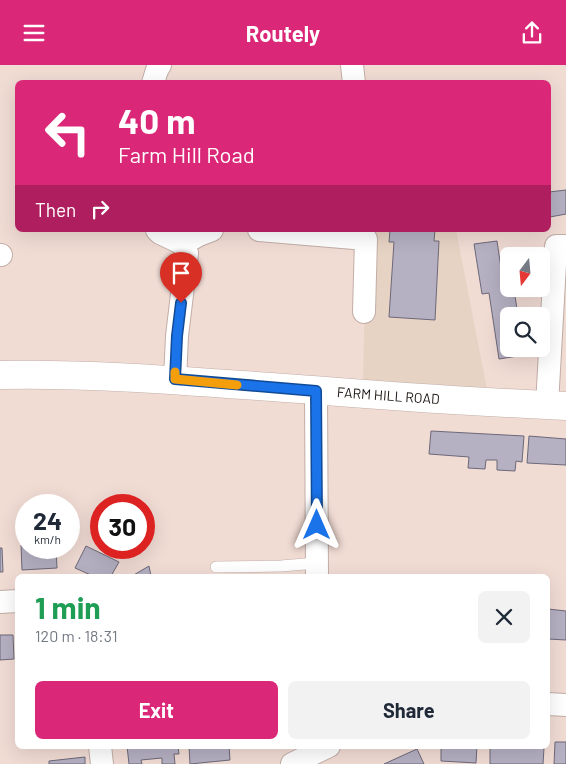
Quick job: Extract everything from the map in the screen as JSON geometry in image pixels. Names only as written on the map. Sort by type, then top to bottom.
[{"type":"street","points":[[154,80],[160,65]]},
{"type":"street","points":[[352,65],[354,80]]},
{"type":"street","points":[[159,232],[183,244],[187,253],[177,336],[175,379]]},
{"type":"street","points":[[183,244],[207,232]]},
{"type":"street","points":[[302,232],[366,235],[364,312]]},
{"type":"street","points":[[556,405],[556,246],[566,246]]},
{"type":"street","name":"FARM HILL ROAD","points":[[0,375],[30,374],[175,379],[316,391],[556,405]]},
{"type":"street","points":[[316,391],[317,570]]},
{"type":"street","points":[[0,602],[15,601]]},
{"type":"street","points":[[550,704],[566,705]]},
{"type":"street","points":[[100,749],[102,764]]},
{"type":"street","points":[[292,764],[323,749]]},
{"type":"lane","points":[[216,567],[281,566],[317,570]]},
{"type":"shaded area","points":[[283,232],[456,232],[487,389],[363,382],[366,239]]},
{"type":"building","points":[[566,190],[566,214],[551,217],[551,192]]},
{"type":"building","points":[[390,232],[435,232],[434,241],[439,241],[435,320],[389,317],[394,242],[389,242]]},
{"type":"building","points":[[497,241],[500,261],[500,297],[515,297],[517,307],[500,307],[500,357],[512,357],[499,359],[489,293],[482,294],[474,244]]},
{"type":"building","points":[[431,431],[524,436],[522,462],[516,461],[515,471],[497,470],[497,460],[486,460],[485,469],[468,468],[469,457],[429,454]]},
{"type":"building","points":[[529,436],[566,439],[566,465],[527,463]]},
{"type":"building","points":[[86,546],[90,548],[90,559],[113,559],[119,562],[112,574],[88,574],[75,568]]},
{"type":"building","points":[[0,548],[2,548],[3,572],[0,572]]},
{"type":"building","points":[[22,559],[57,559],[57,568],[22,570]]},
{"type":"building","points":[[149,566],[151,574],[135,574]]},
{"type":"building","points":[[550,609],[566,611],[566,640],[550,639]]},
{"type":"building","points":[[0,635],[13,635],[14,659],[0,660]]},
{"type":"building","points":[[555,742],[566,742],[566,764],[554,764]]},
{"type":"building","points":[[127,749],[178,749],[179,754],[174,754],[175,764],[162,764],[162,758],[141,760],[142,764],[129,764]]},
{"type":"building","points":[[189,749],[229,749],[230,760],[190,764]]},
{"type":"building","points":[[417,749],[424,764],[384,764]]},
{"type":"building","points":[[441,749],[477,749],[476,763],[441,761]]},
{"type":"building","points":[[490,749],[544,749],[543,764],[490,764]]},
{"type":"building","points":[[85,757],[85,764],[49,764],[49,761]]},
{"type":"slow traffic","points":[[175,372],[175,379],[237,385]]},
{"type":"route","points":[[181,303],[175,379],[316,391],[317,525]]}]
